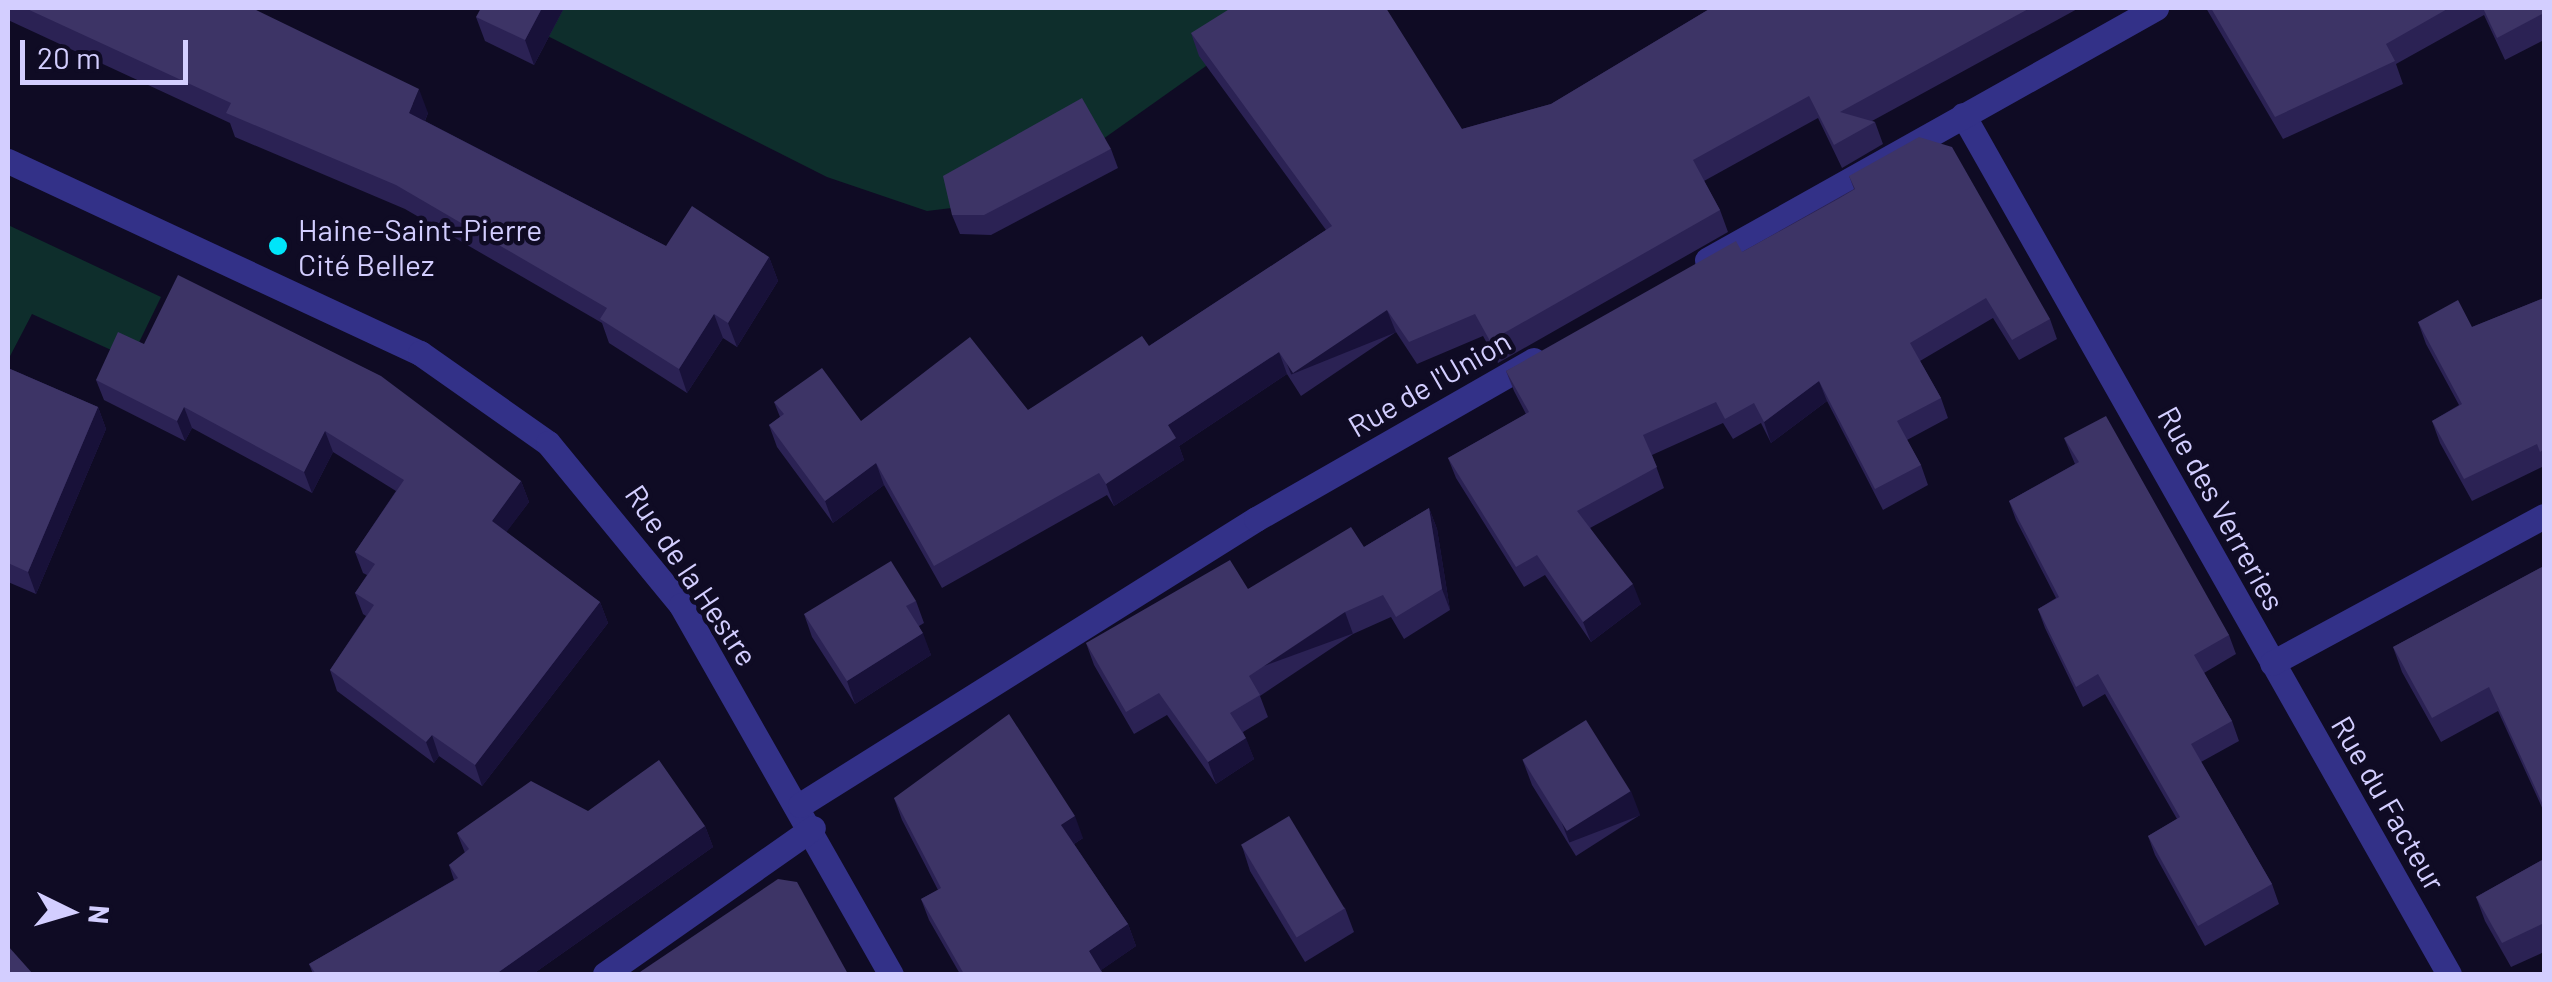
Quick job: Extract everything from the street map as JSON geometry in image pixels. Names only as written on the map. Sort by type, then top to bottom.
[{"type":"street","points":[[1683,274],[2156,8]]},
{"type":"street","name":"Rue des Verreries","points":[[1964,116],[2272,663]]},
{"type":"street","name":"Rue de la Hestre","points":[[8,161],[420,352],[548,443],[634,538],[814,828],[891,974]]},
{"type":"street","name":"Rue de l'Union","points":[[800,806],[1256,519],[1566,342]]},
{"type":"street","points":[[2272,663],[2544,516]]},
{"type":"street","name":"Rue du Facteur","points":[[2272,663],[2449,974]]},
{"type":"street","points":[[605,974],[814,828]]},
{"type":"green space","points":[[492,8],[1288,8],[1017,200],[927,211],[827,177]]},
{"type":"green space","points":[[8,225],[161,297],[131,359],[32,314],[8,360]]},
{"type":"building","points":[[25,8],[252,8],[419,89],[409,113],[666,246],[692,206],[769,257],[728,323],[714,314],[679,369],[600,319],[607,308],[396,185],[226,113],[231,103]]},
{"type":"building","points":[[481,8],[542,8],[525,40],[476,17]]},
{"type":"building","points":[[1231,8],[1386,8],[1462,129],[1551,104],[1711,8],[2030,8],[1840,112],[1875,122],[1834,145],[1809,96],[1693,160],[1720,210],[1490,341],[1475,314],[1409,342],[1387,310],[1293,373],[1279,352],[1168,425],[1176,438],[1106,484],[1099,473],[934,566],[876,463],[825,501],[769,425],[784,414],[774,402],[822,368],[861,421],[970,337],[1028,410],[1142,336],[1149,346],[1332,226],[1191,33]]},
{"type":"building","points":[[2211,8],[2449,8],[2386,44],[2395,61],[2275,117]]},
{"type":"building","points":[[2483,8],[2544,8],[2544,13],[2497,38]]},
{"type":"building","points":[[1082,98],[1111,149],[984,215],[952,215],[943,176]]},
{"type":"building","points":[[1919,137],[1952,147],[2050,319],[2012,340],[1986,298],[1910,343],[1941,398],[1897,421],[1921,465],[1875,489],[1819,381],[1764,422],[1754,403],[1725,419],[1716,402],[1643,435],[1657,467],[1577,511],[1633,584],[1583,622],[1537,555],[1516,567],[1448,458],[1529,412],[1506,371],[1736,241],[1742,252],[1838,199],[1855,189],[1849,176]]},
{"type":"building","points":[[178,275],[381,376],[521,481],[492,521],[600,602],[475,765],[432,735],[426,742],[330,670],[374,605],[355,593],[375,564],[355,552],[404,480],[325,431],[304,472],[184,407],[177,421],[96,380],[118,332],[144,344]]},
{"type":"building","points":[[2544,298],[2544,449],[2540,452],[2537,444],[2464,479],[2432,421],[2462,404],[2418,322],[2458,300],[2472,327]]},
{"type":"building","points":[[8,368],[98,407],[28,572],[8,563]]},
{"type":"building","points":[[2106,416],[2229,635],[2194,655],[2232,721],[2191,744],[2272,884],[2198,926],[2148,836],[2180,817],[2098,674],[2076,687],[2038,609],[2059,597],[2009,501],[2079,462],[2064,438]]},
{"type":"building","points":[[1429,508],[1442,589],[1396,617],[1383,595],[1345,612],[1249,676],[1260,695],[1230,713],[1246,738],[1208,762],[1159,693],[1126,712],[1086,643],[1230,560],[1248,589],[1351,527],[1364,547]]},
{"type":"building","points":[[891,561],[916,601],[906,606],[923,633],[847,681],[804,614]]},
{"type":"building","points":[[2544,566],[2544,807],[2489,687],[2432,718],[2393,647]]},
{"type":"building","points":[[1009,714],[1075,816],[1061,825],[1128,924],[1089,951],[1103,974],[964,974],[921,899],[941,888],[894,798]]},
{"type":"building","points":[[1586,720],[1631,791],[1567,831],[1522,760]]},
{"type":"building","points":[[659,760],[705,826],[496,974],[316,974],[309,964],[458,878],[449,865],[469,849],[457,833],[531,781],[588,811]]},
{"type":"building","points":[[1289,816],[1345,909],[1297,937],[1241,845]]},
{"type":"building","points":[[2544,859],[2544,923],[2502,943],[2476,897]]},
{"type":"building","points":[[778,879],[797,882],[848,974],[637,974]]},
{"type":"building","points":[[8,946],[33,974],[8,974]]},
{"type":"place","name":"Haine-Saint-Pierre Cité Bellez","points":[[278,246]]}]
